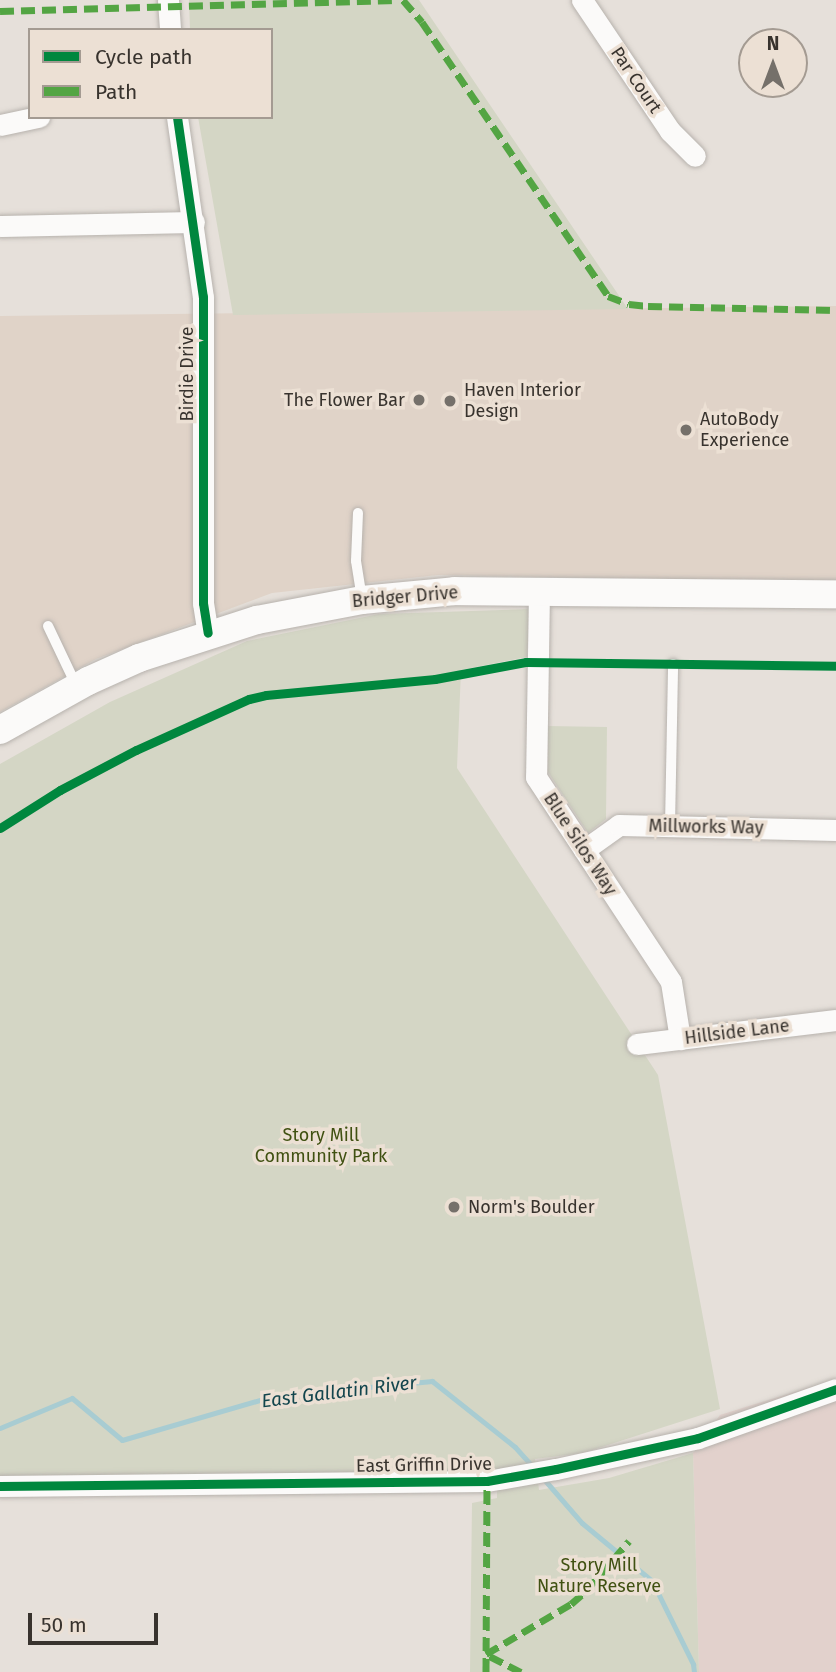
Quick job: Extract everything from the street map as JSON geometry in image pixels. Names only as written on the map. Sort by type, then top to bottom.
[{"type":"main road","name":"Bridger Drive","points":[[0,730],[77,687],[139,658],[208,633],[301,610],[362,600],[455,592],[836,594]]},
{"type":"street","points":[[168,0],[170,28]]},
{"type":"street","name":"Par Court","points":[[582,0],[670,131],[695,156]]},
{"type":"street","points":[[0,125],[29,119]]},
{"type":"street","name":"Birdie Drive","points":[[177,119],[203,297],[203,603],[208,633]]},
{"type":"street","points":[[0,226],[194,222]]},
{"type":"street","name":"Blue Silos Way","points":[[539,591],[536,777],[671,982],[680,1039]]},
{"type":"street","name":"Millworks Way","points":[[584,850],[619,825],[836,830]]},
{"type":"street","name":"Hillside Lane","points":[[637,1044],[836,1020]]},
{"type":"street","name":"East Griffin Drive","points":[[0,1486],[460,1482],[515,1477],[698,1438],[836,1389]]},
{"type":"lane","points":[[358,513],[356,561],[362,600]]},
{"type":"lane","points":[[48,626],[77,687]]},
{"type":"lane","points":[[670,826],[673,664]]},
{"type":"shaded area","points":[[836,306],[836,582],[438,575],[272,593],[96,659],[0,712],[0,316]]},
{"type":"shaded area","points":[[836,1379],[836,1672],[699,1672],[693,1453],[720,1415]]},
{"type":"green space","points":[[189,0],[419,0],[628,309],[233,315],[198,119],[273,119],[273,28],[190,28]]},
{"type":"green space","name":"Story Mill Community Park","points":[[530,609],[527,657],[461,670],[457,768],[658,1075],[720,1409],[583,1453],[535,1459],[539,1490],[609,1478],[693,1453],[699,1672],[470,1672],[472,1503],[497,1498],[497,1470],[0,1478],[0,764],[110,702],[247,641],[379,614]]},
{"type":"green space","points":[[548,726],[607,727],[606,819],[588,833],[548,772]]},
{"type":"waterway","name":"East Gallatin River","points":[[0,1428],[72,1398],[122,1440],[273,1396],[432,1381],[515,1447],[533,1467]]},
{"type":"waterway","name":"East Gallatin River","points":[[542,1477],[582,1523],[652,1581],[693,1664],[694,1672]]},
{"type":"marked path","points":[[0,11],[397,0]]},
{"type":"marked path","points":[[403,0],[422,22],[608,296],[629,304],[648,306],[836,310]]},
{"type":"marked path","points":[[486,1672],[487,1481]]},
{"type":"marked path","points":[[521,1672],[486,1654],[571,1604],[586,1591],[629,1541]]},
{"type":"cycle path","points":[[177,119],[203,297],[203,603],[208,633]]},
{"type":"cycle path","points":[[0,828],[60,790],[136,750],[249,699],[266,695],[435,679],[526,662],[836,666]]},
{"type":"cycle path","points":[[0,1486],[487,1481],[698,1438],[836,1389]]},
{"type":"place","name":"The Flower Bar","points":[[419,400]]},
{"type":"place","name":"Haven Interior Design","points":[[450,401]]},
{"type":"place","name":"AutoBody Experience","points":[[686,430]]},
{"type":"place","name":"Norm's Boulder","points":[[454,1207]]},
{"type":"park label","name":"Story Mill Nature Reserve","points":[[599,1576]]}]
